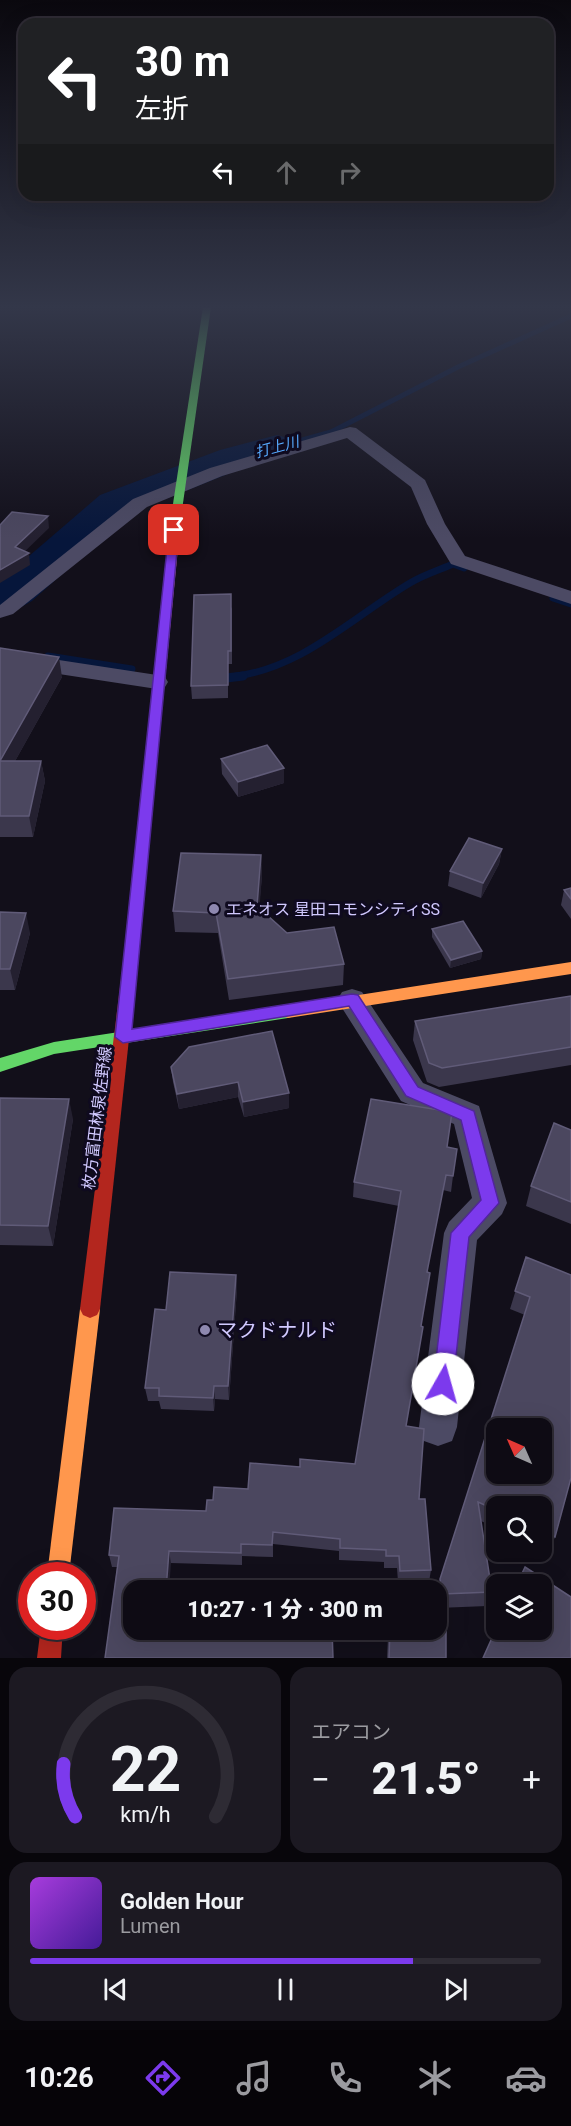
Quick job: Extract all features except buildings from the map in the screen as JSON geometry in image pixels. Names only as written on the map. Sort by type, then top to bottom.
[{"type":"main road","name":"枚方富田林泉佐野線","points":[[60,1562],[123,1037],[157,682],[179,487],[195,384]]},
{"type":"main road","points":[[0,1065],[54,1048],[352,1000],[571,968]]},
{"type":"main road","points":[[49,1658],[51,1640]]},
{"type":"street","points":[[0,612],[6,610],[140,503],[216,472],[350,432],[419,484],[436,524],[458,560],[571,598]]},
{"type":"street","points":[[0,658],[157,682]]},
{"type":"street","points":[[352,1000],[412,1092],[468,1116],[490,1203],[461,1233],[438,1426]]},
{"type":"waterway","name":"打上川","points":[[277,447],[331,432],[424,384]]},
{"type":"waterway","name":"打上川","points":[[0,600],[16,591],[115,504],[234,458],[277,447]]},
{"type":"waterway","name":"打上川","points":[[231,677],[257,672],[303,653],[420,578],[453,564],[464,568]]},
{"type":"waterway","name":"打上川","points":[[553,598],[571,604]]},
{"type":"waterway","name":"打上川","points":[[48,656],[132,669]]},
{"type":"waterway","name":"打上川","points":[[218,679],[243,676]]},
{"type":"traffic: fast","points":[[176,517],[196,384]]},
{"type":"traffic: fast","points":[[0,1065],[54,1048],[288,1012]]},
{"type":"traffic: slow","points":[[131,955],[176,517]]},
{"type":"traffic: slow","points":[[288,1012],[571,968]]},
{"type":"traffic: slow","points":[[60,1562],[90,1309]]},
{"type":"traffic: jam","points":[[90,1309],[131,955]]},
{"type":"traffic: jam","points":[[49,1658],[51,1640]]},
{"type":"place","name":"エネオス 星田コモンシティSS","points":[[214,909]]},
{"type":"place","name":"マクドナルド","points":[[205,1330]]},
{"type":"route","points":[[174,530],[123,1037],[352,1000],[412,1092],[468,1116],[490,1203],[461,1233],[443,1384]]}]
